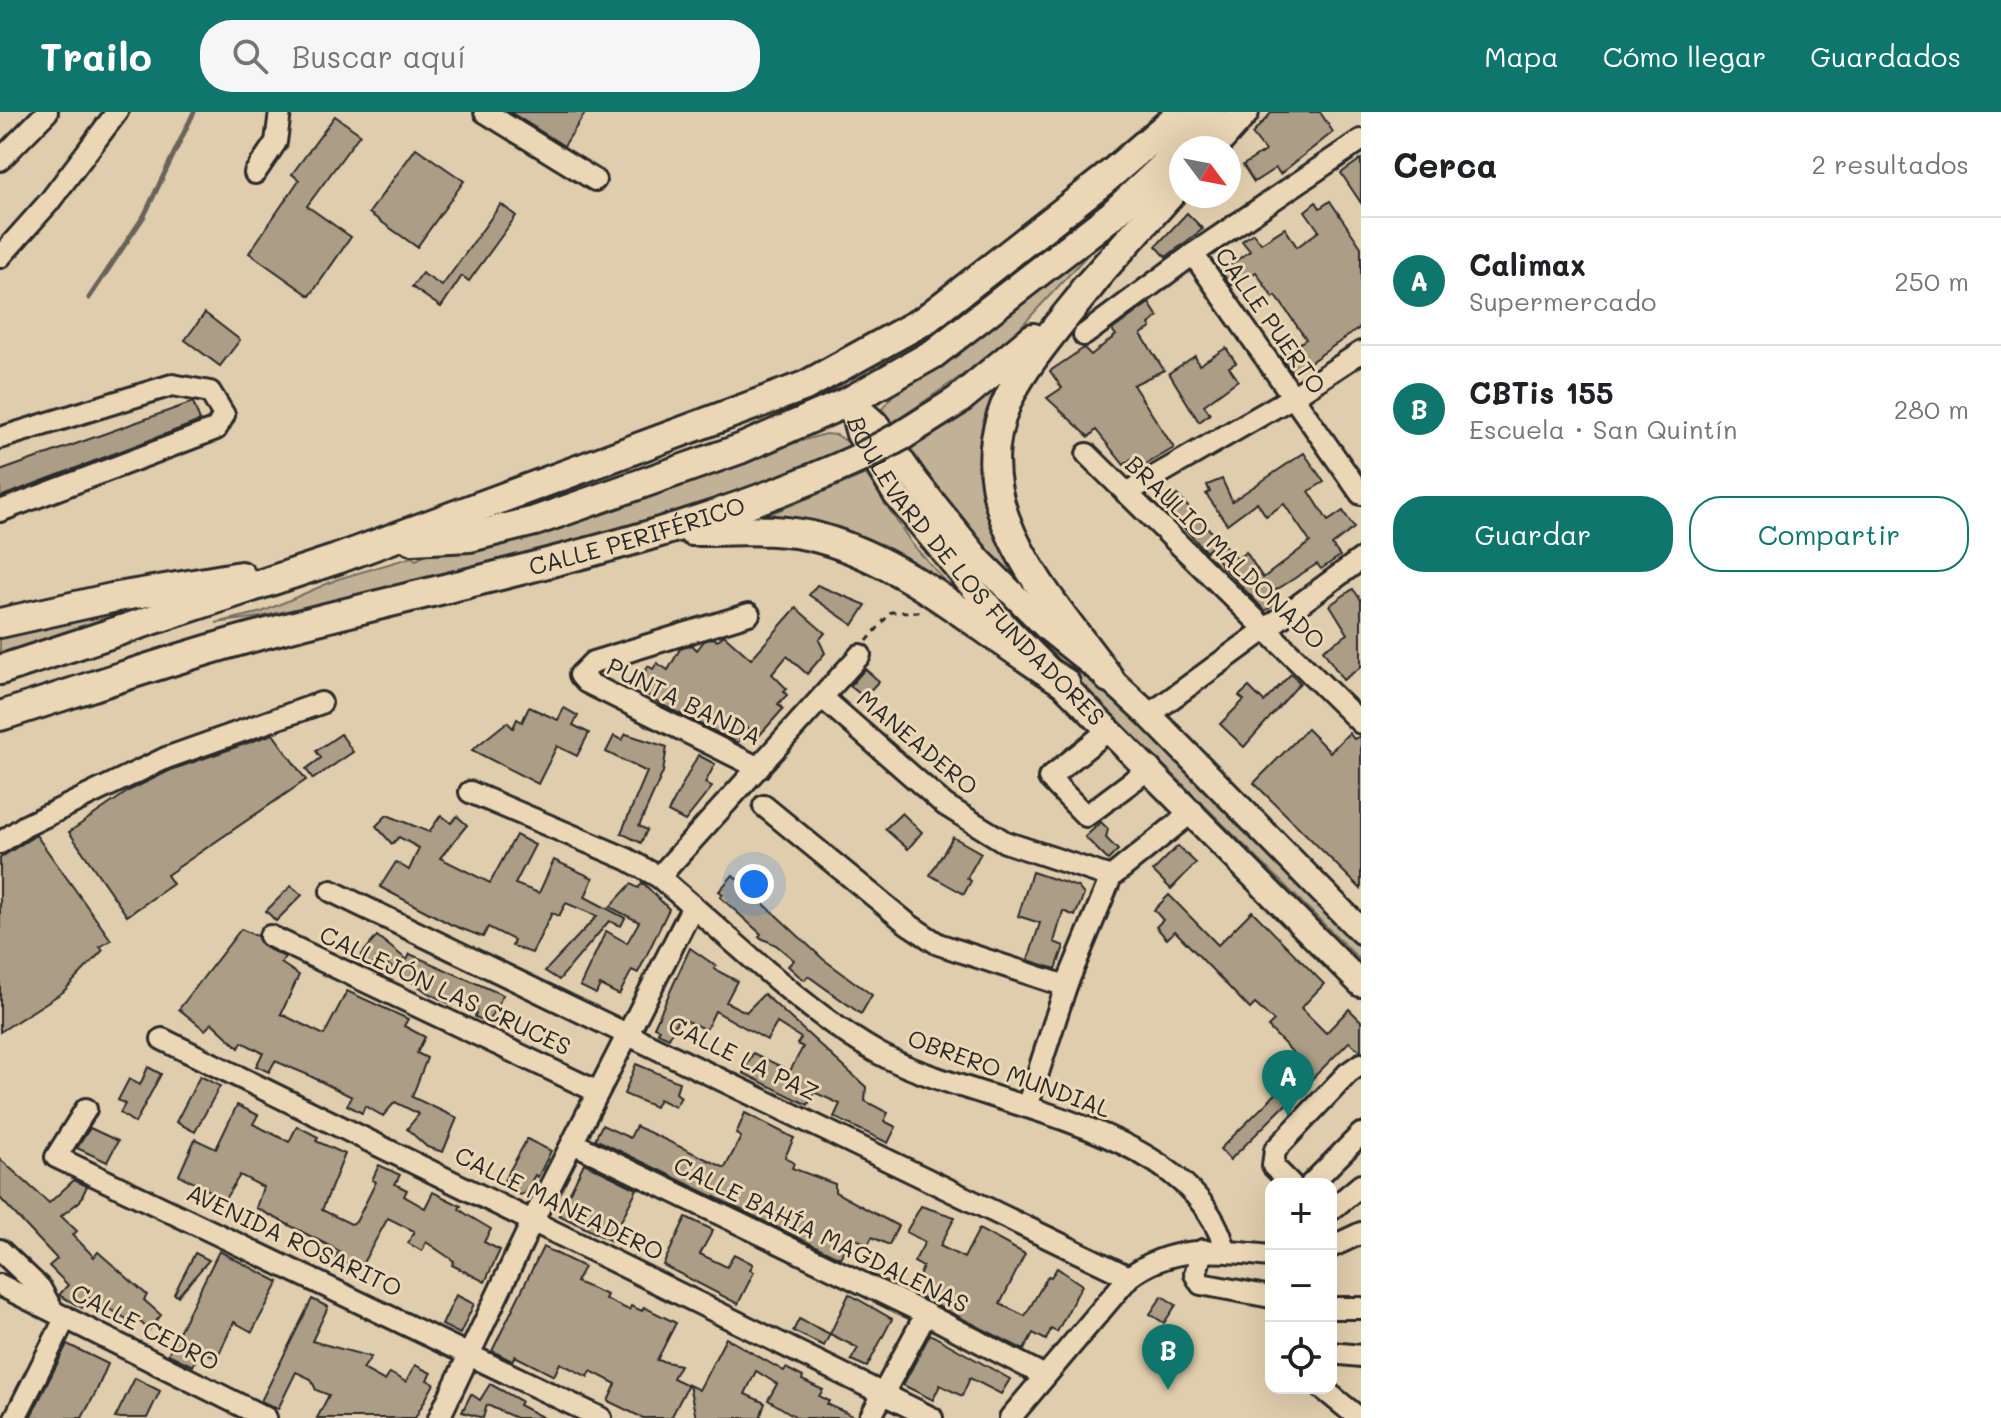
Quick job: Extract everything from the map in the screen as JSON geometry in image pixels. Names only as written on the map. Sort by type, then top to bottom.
[{"type":"highway","points":[[0,670],[337,559],[772,401],[867,355],[925,320],[1104,180],[1183,112]]},
{"type":"highway","points":[[382,542],[470,537],[535,521],[740,449],[850,401],[933,354],[1112,215],[1161,169],[1211,112]]},
{"type":"highway","points":[[1223,136],[1244,112]]},
{"type":"highway","name":"CALLE PERIFÉRICO","points":[[0,716],[249,638],[466,586],[663,531],[770,497],[860,458],[903,435],[995,372],[1097,277],[1169,196]]},
{"type":"highway","points":[[1097,277],[1021,375],[1007,403],[993,455],[1000,512],[1012,540],[1109,678]]},
{"type":"highway","points":[[663,531],[787,532],[819,538],[866,555],[931,591],[1065,683]]},
{"type":"highway","points":[[0,623],[112,598],[337,559]]},
{"type":"main road","name":"BOULEVARD DE LOS FUNDADORES","points":[[850,401],[876,424],[915,480],[979,560],[1048,629],[1149,715],[1361,931]]},
{"type":"main road","name":"BOULEVARD DE LOS FUNDADORES","points":[[850,401],[859,434],[896,495],[1006,627],[1193,811],[1361,984]]},
{"type":"street","points":[[0,160],[47,112]]},
{"type":"street","points":[[0,257],[49,202],[117,112]]},
{"type":"street","points":[[255,173],[276,142],[280,112]]},
{"type":"street","points":[[485,112],[595,180]]},
{"type":"street","points":[[1084,335],[1193,254],[1361,140]]},
{"type":"street","name":"CALLE PUERTO","points":[[1193,254],[1361,494]]},
{"type":"street","points":[[1126,493],[1291,398],[1361,352]]},
{"type":"street","points":[[0,438],[172,385],[210,392],[224,415],[216,429],[0,511]]},
{"type":"street","name":"BRAULIO MALDONADO","points":[[1087,454],[1361,723]]},
{"type":"street","points":[[1149,715],[1361,559]]},
{"type":"street","name":"PUNTA BANDA","points":[[749,614],[593,662],[580,675],[586,682],[759,768]]},
{"type":"street","points":[[659,877],[824,699],[860,655]]},
{"type":"street","name":"MANEADERO","points":[[824,699],[945,805],[1005,842],[1111,877]]},
{"type":"street","points":[[0,843],[25,826],[166,758],[321,703]]},
{"type":"street","points":[[1110,729],[1049,778],[1086,816],[1150,768]]},
{"type":"street","name":"OBRERO MUNDIAL","points":[[470,792],[627,859],[659,877],[830,1022],[878,1053],[941,1080],[1028,1104],[1143,1153],[1176,1177],[1210,1215],[1220,1232],[1225,1250]]},
{"type":"street","points":[[764,806],[883,905],[938,944],[1066,986]]},
{"type":"street","points":[[1028,1104],[1066,986],[1111,877],[1193,811]]},
{"type":"street","name":"CALLE LA PAZ","points":[[331,891],[629,1032],[1129,1277]]},
{"type":"street","points":[[439,1418],[533,1220],[693,906]]},
{"type":"street","name":"CALLEJÓN LAS CRUCES","points":[[270,936],[598,1092]]},
{"type":"street","name":"CALLE MANEADERO","points":[[162,1039],[932,1418]]},
{"type":"street","points":[[1285,1178],[1273,1166],[1275,1150],[1348,1073],[1361,1064]]},
{"type":"street","name":"AVENIDA ROSARITO","points":[[86,1109],[56,1157],[601,1418]]},
{"type":"street","points":[[1317,1178],[1361,1134]]},
{"type":"street","name":"CALLE BAHÍA MAGDALENAS","points":[[573,1143],[926,1314],[1045,1376]]},
{"type":"street","points":[[1337,1205],[1361,1185]]},
{"type":"street","points":[[1337,1244],[1361,1233]]},
{"type":"street","points":[[0,1250],[40,1288],[60,1314],[15,1418]]},
{"type":"street","points":[[1203,1250],[1195,1274],[1201,1284],[1265,1296]]},
{"type":"street","points":[[1010,1418],[1129,1277],[1161,1258],[1203,1250],[1265,1255]]},
{"type":"street","name":"CALLE CEDRO","points":[[0,1285],[266,1418]]},
{"type":"street","points":[[1337,1308],[1361,1308]]},
{"type":"street","points":[[870,1418],[926,1314]]},
{"type":"street","points":[[1337,1354],[1361,1356]]},
{"type":"street","points":[[1329,1394],[1359,1418]]},
{"type":"path","points":[[860,655],[874,629],[891,612],[920,611],[930,618]]},
{"type":"shaded area","points":[[1133,206],[1016,332],[974,367],[893,423],[882,409],[893,395],[971,340]]},
{"type":"shaded area","points":[[1006,377],[989,415],[1037,594],[1019,591],[904,450],[960,415]]},
{"type":"shaded area","points":[[825,434],[837,435],[849,443],[849,449],[760,493],[552,550],[260,617],[216,623],[262,612],[338,579],[412,557],[416,560],[434,551]]},
{"type":"shaded area","points":[[866,474],[912,544],[967,605],[746,524]]},
{"type":"shaded area","points":[[982,577],[1030,627],[1139,722],[1361,947],[1361,961],[976,579]]},
{"type":"shaded area","points":[[210,592],[0,662],[0,634]]},
{"type":"building","points":[[510,112],[586,112],[564,146]]},
{"type":"building","points":[[1272,112],[1320,112],[1333,132],[1280,174],[1276,168],[1254,182],[1243,165],[1265,151],[1252,134]]},
{"type":"building","points":[[335,116],[360,134],[307,206],[351,237],[310,296],[249,253],[299,180],[292,174]]},
{"type":"building","points":[[416,148],[464,181],[417,247],[369,213]]},
{"type":"building","points":[[1361,159],[1361,203],[1341,173]]},
{"type":"building","points":[[1330,201],[1361,247],[1361,327],[1293,374],[1281,356],[1306,339],[1276,296],[1273,298],[1256,272],[1231,286],[1221,271],[1250,251],[1242,241],[1253,233],[1261,243],[1285,228],[1297,247],[1319,231],[1305,211],[1316,202],[1320,208]]},
{"type":"building","points":[[501,204],[516,216],[469,281],[462,276],[441,307],[412,287],[422,273],[442,286]]},
{"type":"building","points":[[1187,213],[1203,229],[1166,257],[1156,246]]},
{"type":"building","points":[[1149,303],[1158,317],[1149,324],[1151,328],[1141,334],[1164,370],[1133,385],[1174,448],[1138,469],[1131,459],[1124,465],[1096,430],[1089,437],[1047,398],[1062,388],[1050,371],[1084,348],[1091,355],[1116,335],[1112,330]]},
{"type":"building","points":[[205,313],[240,340],[220,366],[185,340]]},
{"type":"building","points":[[1226,348],[1236,363],[1229,367],[1238,380],[1204,405],[1210,414],[1199,422],[1169,373],[1195,356],[1199,365]]},
{"type":"building","points":[[193,402],[200,421],[0,497],[0,471]]},
{"type":"building","points":[[1304,453],[1324,482],[1309,491],[1328,521],[1343,511],[1354,528],[1332,545],[1340,556],[1321,569],[1317,564],[1273,592],[1279,601],[1265,611],[1221,565],[1210,548],[1206,552],[1165,507],[1177,495],[1237,559],[1246,552],[1263,578],[1310,542],[1284,504],[1266,516],[1257,502],[1227,524],[1206,494],[1210,492],[1207,485],[1222,479],[1232,501]]},
{"type":"building","points":[[817,585],[866,605],[853,625],[809,595]]},
{"type":"building","points":[[1353,589],[1361,600],[1361,667],[1343,680],[1323,650],[1348,634],[1330,605]]},
{"type":"building","points":[[796,608],[825,633],[819,640],[825,653],[807,674],[787,656],[772,674],[787,689],[784,692],[787,695],[778,704],[783,709],[758,737],[747,727],[738,743],[664,706],[637,688],[648,666],[653,669],[657,663],[668,670],[680,649],[692,645],[697,650],[704,641],[714,638],[717,641],[724,635],[751,659]]},
{"type":"building","points":[[865,669],[879,681],[864,697],[850,686]]},
{"type":"building","points":[[1291,674],[1300,683],[1244,747],[1220,724],[1244,700],[1239,696],[1249,687],[1264,702]]},
{"type":"building","points":[[529,707],[558,720],[564,708],[578,716],[573,725],[589,733],[577,756],[557,746],[538,784],[472,750],[507,722],[513,728],[517,719],[522,722]]},
{"type":"building","points":[[1307,729],[1330,752],[1349,733],[1354,739],[1361,736],[1361,889],[1254,783]]},
{"type":"building","points":[[273,734],[306,780],[167,875],[173,884],[127,916],[69,832],[130,790],[171,770]]},
{"type":"building","points":[[341,734],[353,752],[313,779],[306,769],[321,758],[316,751]]},
{"type":"building","points":[[626,734],[667,747],[663,772],[639,826],[647,830],[641,843],[621,833],[647,772],[606,752],[614,736],[622,740]]},
{"type":"building","points":[[698,755],[715,764],[705,783],[712,787],[685,821],[668,812]]},
{"type":"building","points":[[902,813],[922,832],[908,849],[885,829]]},
{"type":"building","points":[[387,815],[429,832],[441,815],[451,823],[457,816],[467,825],[440,858],[490,883],[516,835],[535,845],[515,884],[539,893],[554,860],[593,878],[585,897],[625,918],[621,926],[609,921],[559,980],[545,971],[597,916],[566,903],[559,916],[552,913],[532,953],[512,946],[514,940],[488,927],[483,937],[452,925],[380,887],[396,862],[409,870],[419,848],[399,837],[392,844],[376,826]]},
{"type":"building","points":[[1101,822],[1108,829],[1106,838],[1118,850],[1108,860],[1085,837]]},
{"type":"building","points":[[36,835],[111,940],[100,947],[103,950],[63,992],[0,1032],[0,858]]},
{"type":"building","points":[[953,837],[981,853],[967,878],[971,881],[964,894],[930,875]]},
{"type":"building","points":[[1178,846],[1196,863],[1171,889],[1153,871]]},
{"type":"building","points":[[1032,872],[1078,887],[1084,895],[1075,916],[1063,911],[1054,942],[1064,946],[1056,969],[1028,960],[1040,923],[1018,916]]},
{"type":"building","points":[[733,875],[823,959],[872,995],[861,1014],[808,976],[805,980],[799,976],[788,966],[794,960],[776,945],[759,937],[761,934],[720,897],[723,894],[719,891]]},
{"type":"building","points":[[643,883],[669,909],[638,973],[632,970],[619,995],[600,985],[596,994],[580,986],[606,931],[627,943],[639,922],[610,907],[631,884],[638,888]]},
{"type":"building","points":[[291,886],[302,895],[276,921],[266,911]]},
{"type":"building","points":[[1169,895],[1218,945],[1252,911],[1324,984],[1301,1008],[1326,1033],[1349,1009],[1361,1021],[1361,1051],[1349,1042],[1230,1160],[1220,1149],[1305,1065],[1268,1027],[1274,1021],[1255,1004],[1250,1009],[1175,931],[1167,939],[1156,927],[1163,920],[1154,910]]},
{"type":"building","points":[[241,929],[257,936],[264,947],[285,957],[281,963],[299,975],[281,1014],[324,1035],[347,991],[408,1019],[404,1026],[425,1037],[417,1053],[427,1058],[412,1097],[457,1118],[443,1152],[427,1147],[407,1129],[419,1114],[395,1102],[383,1116],[365,1106],[362,1113],[347,1105],[352,1097],[306,1074],[275,1061],[269,1072],[256,1066],[263,1053],[242,1042],[239,1048],[212,1023],[205,1030],[179,1009]]},
{"type":"building","points":[[377,936],[407,960],[410,954],[503,995],[488,1022],[475,1017],[477,1008],[456,998],[452,1005],[428,993],[382,961],[376,959],[372,968],[359,958]]},
{"type":"building","points":[[690,948],[716,966],[714,969],[737,981],[726,1002],[746,1012],[764,994],[866,1087],[865,1101],[888,1113],[884,1121],[896,1127],[888,1143],[834,1117],[840,1104],[814,1092],[808,1105],[743,1073],[753,1053],[790,1071],[803,1047],[797,1044],[801,1038],[777,1023],[767,1040],[715,1011],[706,1030],[679,1017],[669,1038],[658,1033],[659,1029],[654,1027]]},
{"type":"building","points":[[636,1064],[679,1082],[676,1093],[681,1097],[675,1107],[659,1099],[655,1107],[624,1094]]},
{"type":"building","points":[[148,1067],[161,1074],[135,1123],[120,1113],[125,1104],[118,1100],[129,1079],[140,1085]]},
{"type":"building","points":[[200,1076],[220,1086],[195,1132],[176,1122]]},
{"type":"building","points":[[237,1105],[258,1115],[253,1124],[289,1142],[297,1126],[318,1137],[316,1141],[345,1154],[322,1210],[351,1224],[356,1222],[376,1182],[372,1180],[379,1165],[400,1175],[395,1184],[407,1190],[404,1196],[425,1208],[433,1192],[461,1206],[459,1209],[491,1229],[484,1242],[500,1250],[485,1282],[452,1265],[454,1261],[426,1242],[422,1251],[408,1243],[414,1231],[388,1218],[359,1270],[335,1258],[339,1251],[256,1208],[263,1187],[240,1175],[225,1199],[179,1175],[195,1139],[216,1149]]},
{"type":"building","points":[[745,1113],[794,1138],[785,1157],[794,1163],[792,1168],[835,1184],[835,1192],[898,1226],[889,1245],[872,1237],[868,1245],[851,1236],[840,1258],[595,1139],[602,1125],[630,1138],[636,1126],[725,1168],[741,1137],[736,1134]]},
{"type":"building","points":[[90,1128],[118,1141],[107,1162],[77,1148]]},
{"type":"building","points":[[527,1139],[551,1151],[538,1177],[535,1175],[525,1193],[520,1195],[501,1186]]},
{"type":"building","points":[[0,1159],[49,1203],[74,1180],[87,1186],[80,1201],[61,1216],[77,1231],[73,1235],[94,1257],[98,1252],[147,1295],[144,1300],[161,1315],[149,1330],[135,1317],[132,1322],[88,1297],[82,1308],[59,1295],[68,1285],[49,1266],[57,1259],[0,1198]]},
{"type":"building","points":[[584,1163],[637,1189],[611,1241],[559,1215]]},
{"type":"building","points":[[921,1206],[955,1217],[940,1246],[964,1258],[979,1229],[1025,1254],[1000,1304],[1025,1316],[1048,1276],[1051,1277],[1057,1268],[1082,1285],[1057,1332],[1051,1329],[1046,1340],[1033,1333],[1024,1350],[912,1293],[923,1267],[914,1262],[925,1242],[906,1232]]},
{"type":"building","points":[[686,1217],[713,1230],[700,1254],[727,1267],[734,1254],[753,1264],[750,1270],[754,1272],[738,1304],[663,1265]]},
{"type":"building","points":[[543,1247],[584,1267],[576,1282],[607,1295],[605,1299],[629,1310],[631,1306],[642,1311],[644,1307],[676,1323],[657,1360],[680,1365],[673,1378],[688,1385],[671,1418],[643,1418],[608,1401],[616,1384],[591,1371],[588,1377],[560,1363],[554,1376],[515,1356],[512,1361],[492,1351]]},
{"type":"building","points":[[219,1251],[279,1282],[252,1332],[234,1322],[217,1358],[200,1350],[193,1366],[168,1354]]},
{"type":"building","points":[[195,1253],[209,1260],[178,1296],[174,1294]]},
{"type":"building","points":[[849,1294],[892,1319],[867,1367],[851,1360],[858,1348],[830,1334]]},
{"type":"building","points":[[456,1295],[474,1304],[460,1334],[442,1325]]},
{"type":"building","points":[[1162,1296],[1176,1305],[1164,1323],[1150,1314]]},
{"type":"building","points":[[312,1299],[328,1307],[312,1341],[371,1357],[363,1369],[385,1381],[390,1373],[406,1382],[415,1365],[431,1373],[427,1380],[434,1384],[415,1418],[317,1418],[329,1395],[316,1390],[311,1379],[296,1372],[278,1409],[261,1401]]},
{"type":"building","points":[[799,1319],[830,1334],[824,1346],[793,1331]]},
{"type":"building","points":[[930,1334],[1010,1379],[1001,1394],[970,1378],[962,1396],[940,1385],[933,1400],[903,1385]]},
{"type":"building","points":[[726,1338],[784,1371],[786,1368],[803,1377],[802,1380],[823,1390],[819,1396],[829,1401],[827,1404],[857,1418],[798,1418],[768,1400],[777,1384],[756,1371],[745,1394],[765,1403],[760,1418],[696,1418],[689,1385],[699,1390]]},
{"type":"building","points":[[67,1344],[108,1364],[96,1392],[82,1418],[30,1418]]},
{"type":"building","points":[[135,1378],[160,1391],[147,1418],[115,1418]]},
{"type":"building","points":[[490,1384],[544,1418],[516,1418],[487,1405],[483,1418],[462,1412],[471,1394],[480,1400]]},
{"type":"waterway","points":[[89,298],[144,216],[194,112]]},
{"type":"place","name":"Calimax","points":[[1288,1116]]},
{"type":"place","name":"CBTis 155","points":[[1168,1390]]}]
